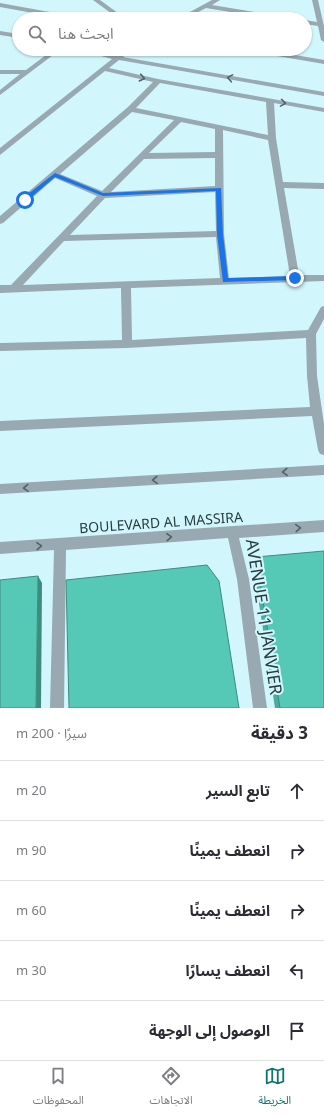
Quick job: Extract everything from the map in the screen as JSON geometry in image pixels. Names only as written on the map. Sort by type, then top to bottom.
[{"type":"street","points":[[96,0],[113,12]]},
{"type":"street","points":[[193,12],[217,0]]},
{"type":"street","points":[[315,0],[324,40]]},
{"type":"street","points":[[0,5],[38,12]]},
{"type":"street","points":[[205,6],[241,12]]},
{"type":"street","points":[[312,23],[320,25]]},
{"type":"street","points":[[0,32],[12,35]]},
{"type":"street","points":[[0,93],[49,56]]},
{"type":"street","points":[[109,56],[324,94]]},
{"type":"street","points":[[0,152],[120,56]]},
{"type":"street","points":[[289,56],[324,62]]},
{"type":"street","points":[[104,69],[158,81],[324,110]]},
{"type":"street","points":[[0,72],[28,72]]},
{"type":"street","points":[[0,221],[131,109],[158,81]]},
{"type":"street","points":[[270,101],[272,138],[281,185],[295,278]]},
{"type":"street","points":[[131,109],[272,138]]},
{"type":"street","points":[[13,289],[103,195],[179,120]]},
{"type":"street","points":[[218,127],[220,234],[225,281]]},
{"type":"street","points":[[142,156],[218,155]]},
{"type":"street","points":[[55,175],[103,195],[219,189]]},
{"type":"street","points":[[281,185],[324,186]]},
{"type":"street","points":[[62,238],[220,234]]},
{"type":"street","points":[[0,289],[324,278]]},
{"type":"street","points":[[126,285],[126,344]]},
{"type":"street","points":[[324,310],[311,334],[312,376],[316,411],[324,450]]},
{"type":"street","points":[[0,349],[311,334]]},
{"type":"street","points":[[0,426],[316,411]]},
{"type":"street","points":[[0,489],[324,470]]},
{"type":"street","name":"BOULEVARD AL MASSIRA","points":[[0,548],[324,526]]},
{"type":"street","name":"AVENUE 11 JANVIER","points":[[232,532],[243,579],[260,708]]},
{"type":"street","points":[[57,708],[60,545]]},
{"type":"building","points":[[324,551],[324,708],[280,708],[256,557]]},
{"type":"building","points":[[207,565],[219,581],[239,708],[69,708],[66,580]]},
{"type":"building","points":[[38,576],[36,708],[0,708],[0,580]]},
{"type":"route","points":[[25,200],[55,175],[103,195],[219,189],[220,234],[225,281],[295,278]]}]
